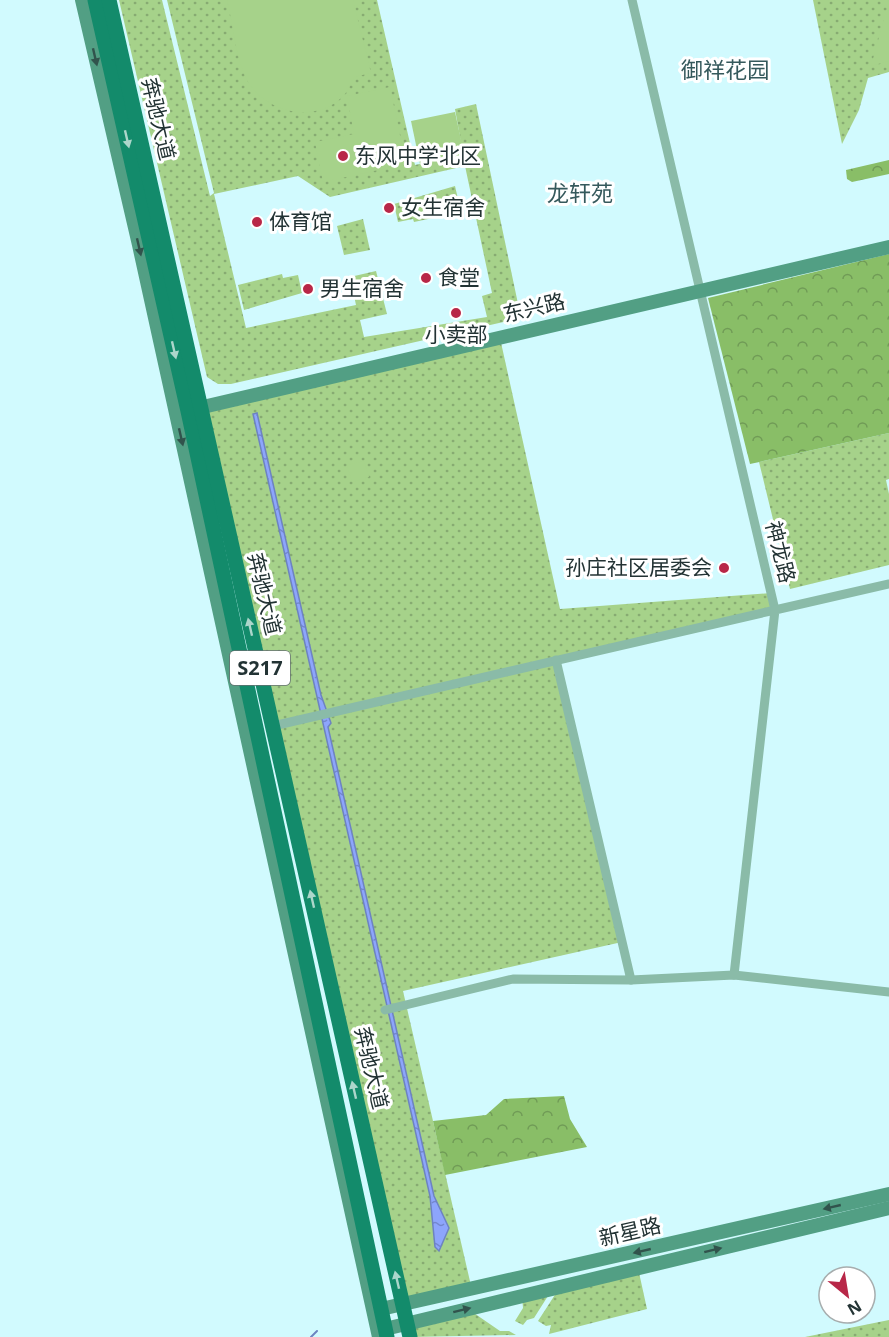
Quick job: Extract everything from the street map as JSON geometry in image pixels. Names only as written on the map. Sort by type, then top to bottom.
[{"type":"main road","name":"奔驰大道","points":[[95,0],[161,319],[195,409],[273,726],[409,1330]]},
{"type":"main road","name":"奔驰大道","points":[[109,0],[384,1334]]},
{"type":"street","points":[[82,0],[161,319],[377,1302]]},
{"type":"street","name":"神龙路","points":[[273,726],[775,610],[699,291],[674,169],[632,0]]},
{"type":"street","name":"东兴路","points":[[195,409],[889,247]]},
{"type":"street","points":[[734,975],[775,610],[889,584]]},
{"type":"street","points":[[556,660],[631,980]]},
{"type":"street","points":[[385,1010],[513,979],[631,980],[734,975],[889,992]]},
{"type":"street","name":"新星路","points":[[377,1302],[403,1306],[889,1194]]},
{"type":"street","name":"新星路","points":[[384,1334],[409,1330],[889,1208]]},
{"type":"green space","points":[[119,0],[162,0],[210,196],[214,193],[167,0],[377,0],[415,165],[463,154],[455,109],[476,104],[521,318],[231,384],[218,384],[207,377]],"holes":[[[465,166],[492,293],[482,296],[487,317],[364,337],[360,320],[387,314],[376,271],[350,277],[356,305],[246,328],[214,194],[298,176],[330,197]]]},
{"type":"green space","points":[[227,0],[353,0],[371,73],[354,77],[345,94],[334,104],[320,110],[291,111],[277,106],[264,99],[253,89],[245,76],[236,48]]},
{"type":"green space","points":[[813,0],[889,0],[889,72],[868,78],[859,110],[842,144]]},
{"type":"green space","points":[[889,14],[889,61],[871,66],[885,15]]},
{"type":"green space","points":[[390,87],[406,164],[323,182],[315,142],[354,134],[347,96]]},
{"type":"green space","points":[[455,112],[464,154],[420,164],[411,121]]},
{"type":"green space","points":[[889,160],[889,174],[852,182],[847,179],[846,170]]},
{"type":"green space","points":[[455,186],[461,212],[414,222],[413,219],[398,222],[394,204]]},
{"type":"green space","points":[[363,219],[370,250],[344,255],[337,226]]},
{"type":"green space","points":[[889,254],[889,433],[750,464],[708,298]]},
{"type":"green space","points":[[282,274],[283,278],[298,275],[302,293],[244,310],[238,285]]},
{"type":"green space","points":[[500,338],[560,609],[771,593],[775,610],[556,661],[622,942],[403,991],[472,1290],[403,1306],[201,407]]},
{"type":"green space","points":[[889,433],[889,479],[886,480],[889,494],[889,565],[790,589],[759,462]]},
{"type":"green space","points":[[364,461],[369,477],[352,482],[347,465]]},
{"type":"green space","points":[[564,1096],[570,1119],[587,1147],[445,1175],[433,1121],[486,1115],[504,1099]]},
{"type":"green space","points":[[638,1268],[647,1309],[549,1334],[551,1325],[546,1326],[538,1321],[560,1287]]},
{"type":"green space","points":[[553,1288],[534,1318],[527,1320],[523,1325],[515,1321],[523,1308],[522,1296]]},
{"type":"green space","points":[[468,1309],[500,1331],[509,1331],[516,1335],[410,1337],[407,1323]]},
{"type":"green space","points":[[889,1320],[889,1337],[805,1337],[864,1325],[877,1325],[877,1322]]},
{"type":"water","points":[[257,413],[321,695],[331,723],[328,727],[434,1196],[449,1228],[439,1251],[435,1247],[430,1196],[253,414]]},
{"type":"waterway","points":[[311,1337],[317,1331]]},
{"type":"place","name":"东风中学北区","points":[[343,156]]},
{"type":"place","name":"女生宿舍","points":[[389,208]]},
{"type":"place","name":"体育馆","points":[[257,222]]},
{"type":"place","name":"食堂","points":[[426,278]]},
{"type":"place","name":"男生宿舍","points":[[308,289]]},
{"type":"place","name":"小卖部","points":[[456,313]]},
{"type":"place","name":"孙庄社区居委会","points":[[724,568]]},
{"type":"district","name":"御祥花园","points":[[725,70]]},
{"type":"district","name":"龙轩苑","points":[[580,193]]}]
